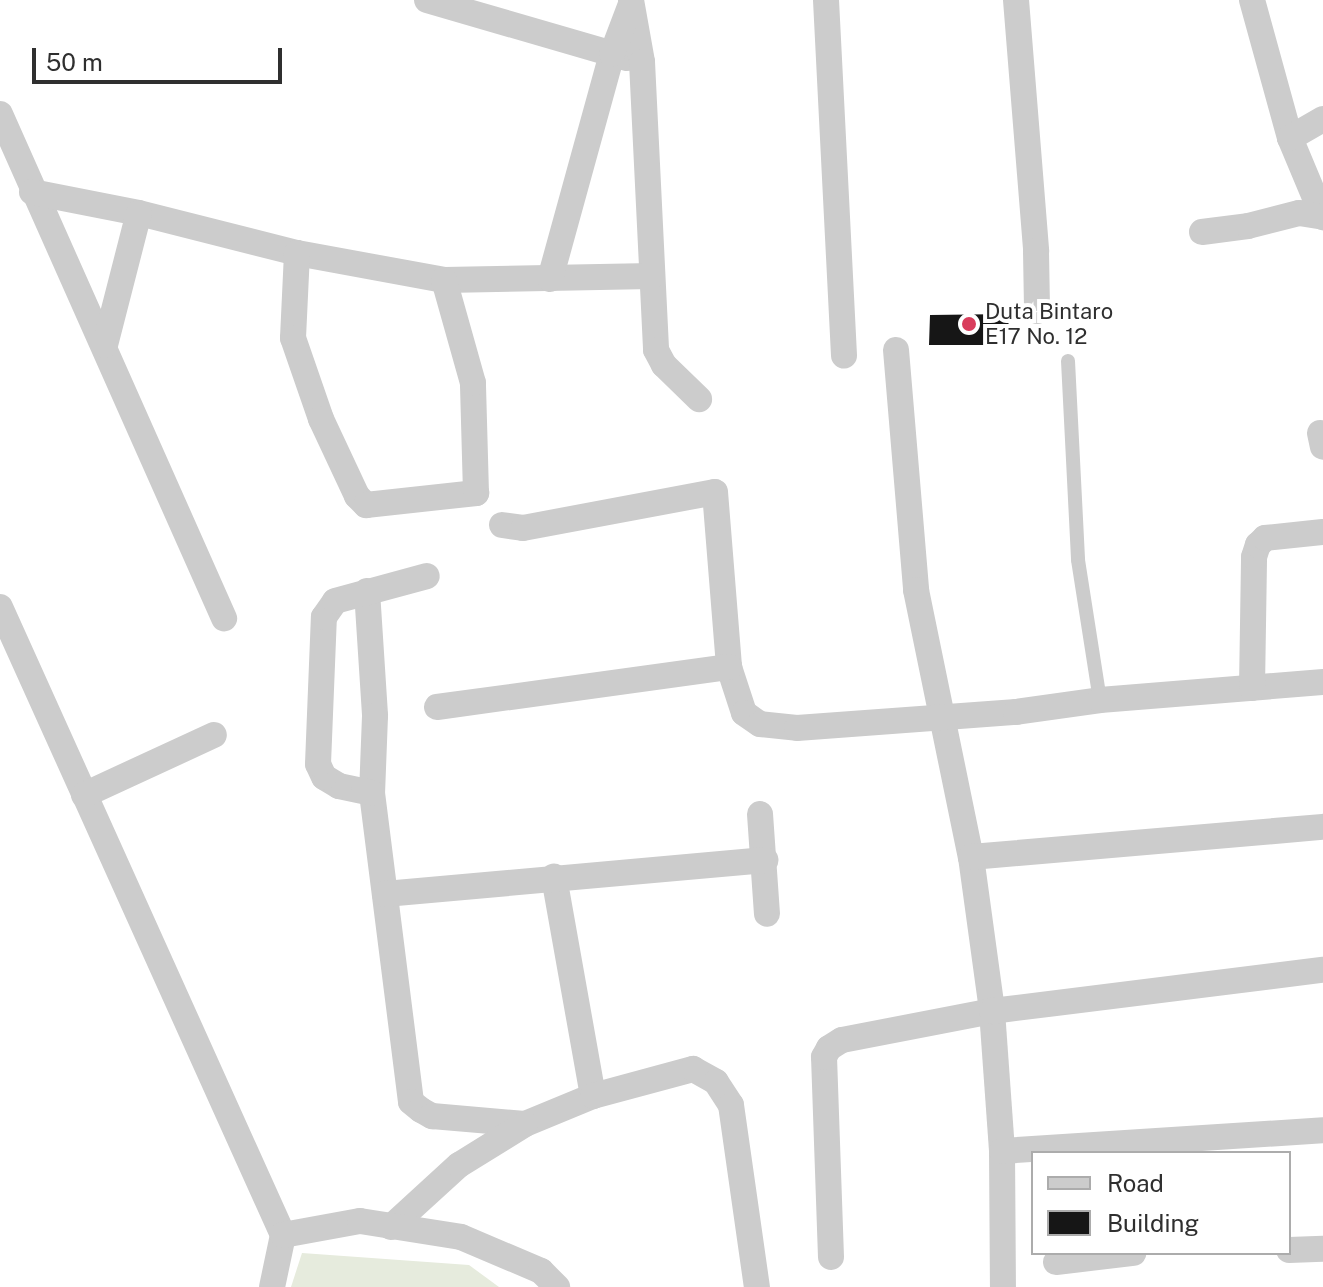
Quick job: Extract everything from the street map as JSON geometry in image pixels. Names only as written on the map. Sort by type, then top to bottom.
[{"type":"street","points":[[427,0],[642,62]]},
{"type":"street","points":[[826,0],[844,356]]},
{"type":"street","points":[[1016,0],[1036,251],[1037,311]]},
{"type":"street","points":[[1252,0],[1290,138],[1323,217]]},
{"type":"street","points":[[550,279],[612,54],[631,2]]},
{"type":"street","points":[[631,2],[642,62],[656,350],[664,365],[699,399]]},
{"type":"street","points":[[0,114],[32,192],[105,345],[224,618]]},
{"type":"street","points":[[1290,138],[1323,119]]},
{"type":"street","points":[[32,192],[139,213],[297,253],[444,280],[652,276]]},
{"type":"street","points":[[105,345],[139,213]]},
{"type":"street","points":[[1202,232],[1248,226],[1299,213],[1323,217]]},
{"type":"street","points":[[297,253],[293,338],[321,419],[357,496],[366,505],[476,493],[473,383],[444,280]]},
{"type":"street","points":[[896,350],[916,590],[939,715],[971,857],[992,1011],[1002,1151],[1003,1287]]},
{"type":"street","points":[[502,525],[523,528],[715,492],[729,667],[744,713],[760,724],[797,728],[939,715],[1016,712],[1100,700],[1323,682]]},
{"type":"street","points":[[1252,688],[1254,557],[1258,545],[1265,538],[1323,532]]},
{"type":"street","points":[[372,793],[339,786],[324,777],[318,764],[324,617],[335,601],[427,576]]},
{"type":"street","points":[[367,591],[375,716],[372,793],[411,1102],[432,1116],[525,1124]]},
{"type":"street","points":[[0,607],[283,1235],[272,1287]]},
{"type":"street","points":[[437,707],[729,667]]},
{"type":"street","points":[[84,795],[214,735]]},
{"type":"street","points":[[760,814],[767,914]]},
{"type":"street","points":[[971,857],[1323,827]]},
{"type":"street","points":[[385,894],[554,876],[765,860]]},
{"type":"street","points":[[554,876],[593,1096]]},
{"type":"street","points":[[831,1257],[824,1057],[829,1048],[842,1040],[992,1011],[1323,970]]},
{"type":"street","points":[[391,1227],[459,1165],[525,1124],[593,1096],[693,1069],[716,1082],[731,1105],[757,1287]]},
{"type":"street","points":[[1002,1151],[1153,1148],[1323,1130]]},
{"type":"street","points":[[283,1235],[360,1221],[461,1237],[541,1271],[557,1287]]},
{"type":"street","points":[[1291,1250],[1323,1249]]},
{"type":"street","points":[[1056,1262],[1116,1255]]},
{"type":"lane","points":[[1068,361],[1078,560],[1100,700]]},
{"type":"shaded area","points":[[302,1253],[469,1265],[499,1287],[291,1287]]},
{"type":"building","name":"Duta Bintaro E17 No. 12","points":[[1009,314],[1008,334],[991,334],[992,345],[929,345],[930,315]]},
{"type":"place","name":"Duta Bintaro E17 No. 12","points":[[969,324]]}]
